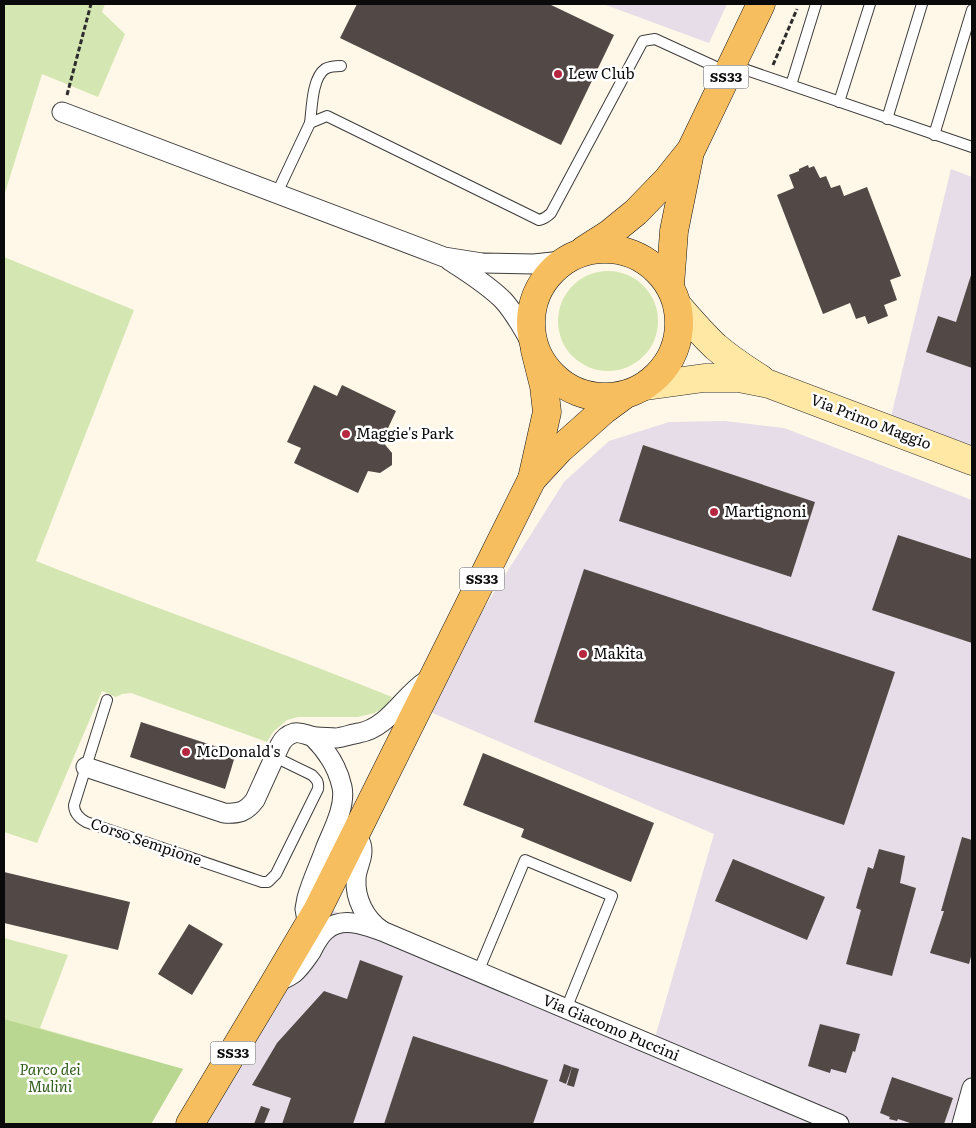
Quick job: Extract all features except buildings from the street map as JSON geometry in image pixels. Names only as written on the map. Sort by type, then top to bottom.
[{"type":"main road","name":"SS33","points":[[190,1124],[308,926],[532,479],[547,412],[544,386],[531,330],[531,311],[537,292],[548,275],[572,257],[609,234],[636,212],[667,180],[691,150],[761,4]]},
{"type":"main road","name":"SS33","points":[[532,479],[559,450],[604,410],[664,370],[676,348],[680,327],[674,296],[674,231],[691,150]]},
{"type":"main road","points":[[572,257],[601,248],[621,249],[640,256],[657,269],[674,296]]},
{"type":"main road","name":"SS33","points":[[535,350],[545,367],[558,381],[575,391],[598,398],[634,391]]},
{"type":"street","points":[[62,112],[444,257],[482,263],[534,264],[572,257]]},
{"type":"street","points":[[444,257],[480,281],[503,300],[535,350]]},
{"type":"street","name":"Via Primo Maggio","points":[[674,296],[698,328],[716,347],[739,366],[769,384]]},
{"type":"street","name":"Via Primo Maggio","points":[[634,391],[704,378],[739,378],[769,384],[972,461]]},
{"type":"street","points":[[86,767],[224,813],[242,812],[250,807],[255,800],[274,757],[284,738],[288,735],[302,733],[314,737],[338,738],[362,733],[374,728],[385,720],[418,688],[432,679]]},
{"type":"street","points":[[308,926],[305,909],[307,898],[339,816],[343,793],[335,765],[325,749],[314,737]]},
{"type":"street","points":[[354,834],[361,844],[362,850],[356,880],[359,900],[370,920],[382,931]]},
{"type":"street","name":"Via Giacomo Puccini","points":[[275,982],[291,975],[301,967],[327,929],[339,923],[368,926],[839,1124]]},
{"type":"street","points":[[962,1124],[972,1088]]},
{"type":"lane","points":[[791,86],[816,4]]},
{"type":"lane","points":[[839,102],[870,4]]},
{"type":"lane","points":[[887,118],[922,4]]},
{"type":"lane","points":[[934,135],[972,10]]},
{"type":"lane","points":[[310,123],[327,116],[538,220],[545,218],[551,213],[643,41],[655,39],[730,69],[768,77],[972,147]]},
{"type":"lane","points":[[277,193],[310,123],[315,83],[319,75],[325,68],[341,66]]},
{"type":"lane","points":[[86,767],[107,700]]},
{"type":"lane","name":"Corso Sempione","points":[[86,767],[74,805],[76,813],[81,820],[262,882],[268,882],[276,874],[319,784],[312,775],[274,757]]},
{"type":"lane","points":[[478,972],[525,860],[612,896],[566,1009]]},
{"type":"path","points":[[62,112],[92,4]]},
{"type":"path","points":[[768,77],[799,4]]},
{"type":"shaded area","points":[[603,4],[727,4],[709,43]]},
{"type":"shaded area","points":[[951,169],[972,177],[972,457],[889,425]]},
{"type":"shaded area","points":[[725,421],[784,428],[972,500],[972,1124],[193,1124],[322,906],[654,1041],[714,834],[421,708],[564,482],[609,441],[669,422]]},
{"type":"green space","points":[[4,4],[105,4],[102,12],[125,34],[98,97],[42,74],[4,196]]},
{"type":"green space","points":[[4,257],[134,310],[36,561],[392,697],[384,708],[358,717],[298,717],[287,720],[273,732],[267,742],[131,693],[116,697],[102,691],[37,843],[4,832]]},
{"type":"green space","points":[[608,271],[627,274],[644,285],[655,302],[658,321],[655,340],[644,357],[627,368],[608,371],[589,368],[572,357],[561,340],[558,321],[561,302],[572,285],[589,274]]},
{"type":"green space","name":"Parco dei Mulini","points":[[4,938],[68,955],[40,1028],[183,1069],[151,1124],[4,1124]]},
{"type":"green space","name":"Parco dei Mulini","points":[[4,1019],[183,1069],[151,1124],[4,1124]]},
{"type":"place","name":"Lew Club","points":[[558,74]]},
{"type":"place","name":"Maggie's Park","points":[[346,434]]},
{"type":"place","name":"Martignoni","points":[[714,512]]},
{"type":"place","name":"Makita","points":[[583,654]]},
{"type":"place","name":"McDonald's","points":[[186,752]]}]
